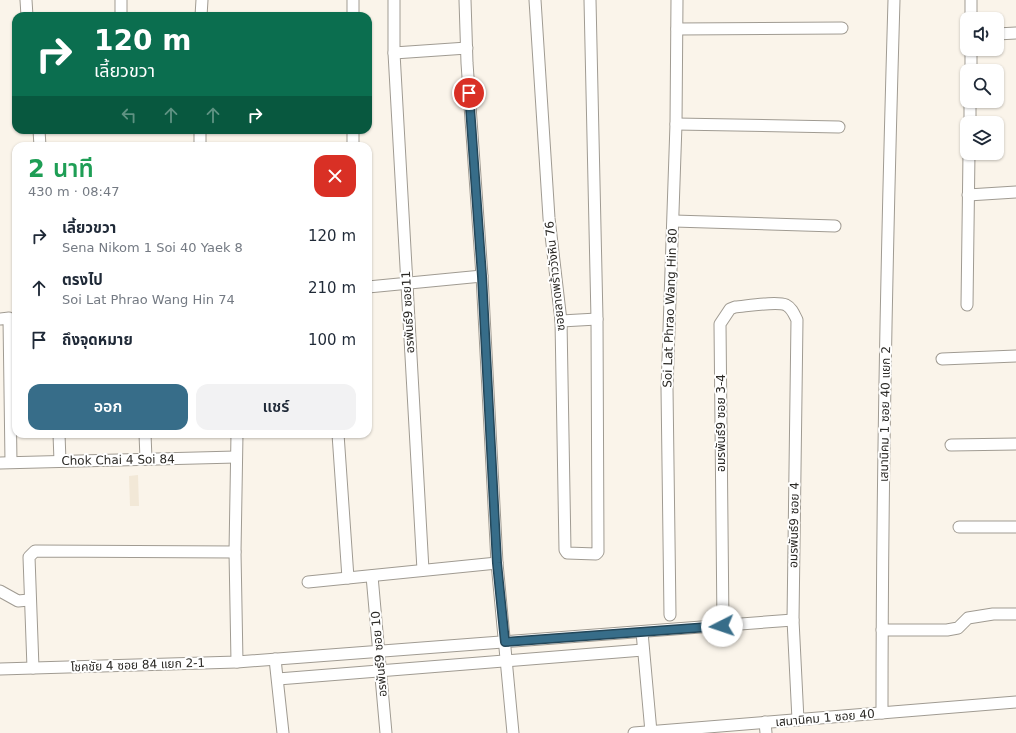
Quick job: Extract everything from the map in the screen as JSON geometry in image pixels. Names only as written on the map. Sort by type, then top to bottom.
[{"type":"street","points":[[26,0],[28,12]]},
{"type":"street","points":[[121,0],[121,12]]},
{"type":"street","points":[[202,0],[202,12]]},
{"type":"street","points":[[353,0],[353,12]]},
{"type":"street","name":"อรพันธ์9 ซอย11","points":[[394,0],[394,53],[423,570]]},
{"type":"street","points":[[465,0],[466,48],[482,276],[497,563],[513,733]]},
{"type":"street","name":"ซอยลาดพร้าววังหิน 76","points":[[535,0],[549,218],[561,321],[565,552],[597,553],[597,319]]},
{"type":"street","points":[[561,321],[597,319],[590,0]]},
{"type":"street","name":"Soi Lat Phrao Wang Hin 80","points":[[670,615],[666,388],[674,221],[677,0]]},
{"type":"street","name":"เสนานิคม 1 ซอย 40 แยก 2","points":[[882,713],[888,226],[894,0]]},
{"type":"street","points":[[971,0],[971,12]]},
{"type":"street","points":[[677,29],[842,28]]},
{"type":"street","points":[[1004,34],[1016,33]]},
{"type":"street","points":[[394,53],[466,48]]},
{"type":"street","points":[[676,124],[839,127]]},
{"type":"street","points":[[967,305],[969,160]]},
{"type":"street","points":[[968,195],[1016,192]]},
{"type":"street","points":[[674,221],[835,226]]},
{"type":"street","points":[[372,287],[482,276]]},
{"type":"street","name":"อมรพันธ์9 ซอย 3-4","points":[[722,626],[720,324],[730,309],[736,307],[779,303],[787,305],[793,312],[797,320],[797,329]]},
{"type":"street","points":[[0,319],[9,318],[5,379],[5,462]]},
{"type":"street","name":"อมรพันธ์9 ซอย 4","points":[[797,329],[793,620],[798,720]]},
{"type":"street","points":[[942,359],[1016,356]]},
{"type":"street","points":[[59,438],[60,461]]},
{"type":"street","points":[[145,438],[146,459]]},
{"type":"street","points":[[236,438],[235,552],[237,662]]},
{"type":"street","points":[[338,438],[348,578]]},
{"type":"street","points":[[951,445],[1016,444]]},
{"type":"street","name":"Chok Chai 4 Soi 84","points":[[5,462],[236,457]]},
{"type":"street","points":[[959,528],[1016,527]]},
{"type":"street","points":[[33,668],[29,557],[35,551],[235,552]]},
{"type":"street","points":[[308,582],[497,563]]},
{"type":"street","name":"อรพันธ์9 ซอย 10","points":[[372,576],[386,733]]},
{"type":"street","points":[[0,591],[18,601],[30,600]]},
{"type":"street","points":[[882,630],[947,630],[958,628],[968,618],[994,614],[1016,614]]},
{"type":"street","name":"โชคชัย 4 ซอย 84 แยก 2-1","points":[[0,669],[237,662],[793,620]]},
{"type":"street","points":[[642,632],[650,732]]},
{"type":"street","points":[[278,679],[643,650]]},
{"type":"street","points":[[276,659],[283,733]]},
{"type":"street","name":"เสนานิคม 1 ซอย 40","points":[[634,733],[765,728],[798,720],[1016,702]]},
{"type":"shaded area","points":[[138,475],[139,506],[130,506],[129,476]]},
{"type":"route","points":[[469,93],[482,276],[497,563],[505,642],[722,626]]}]
